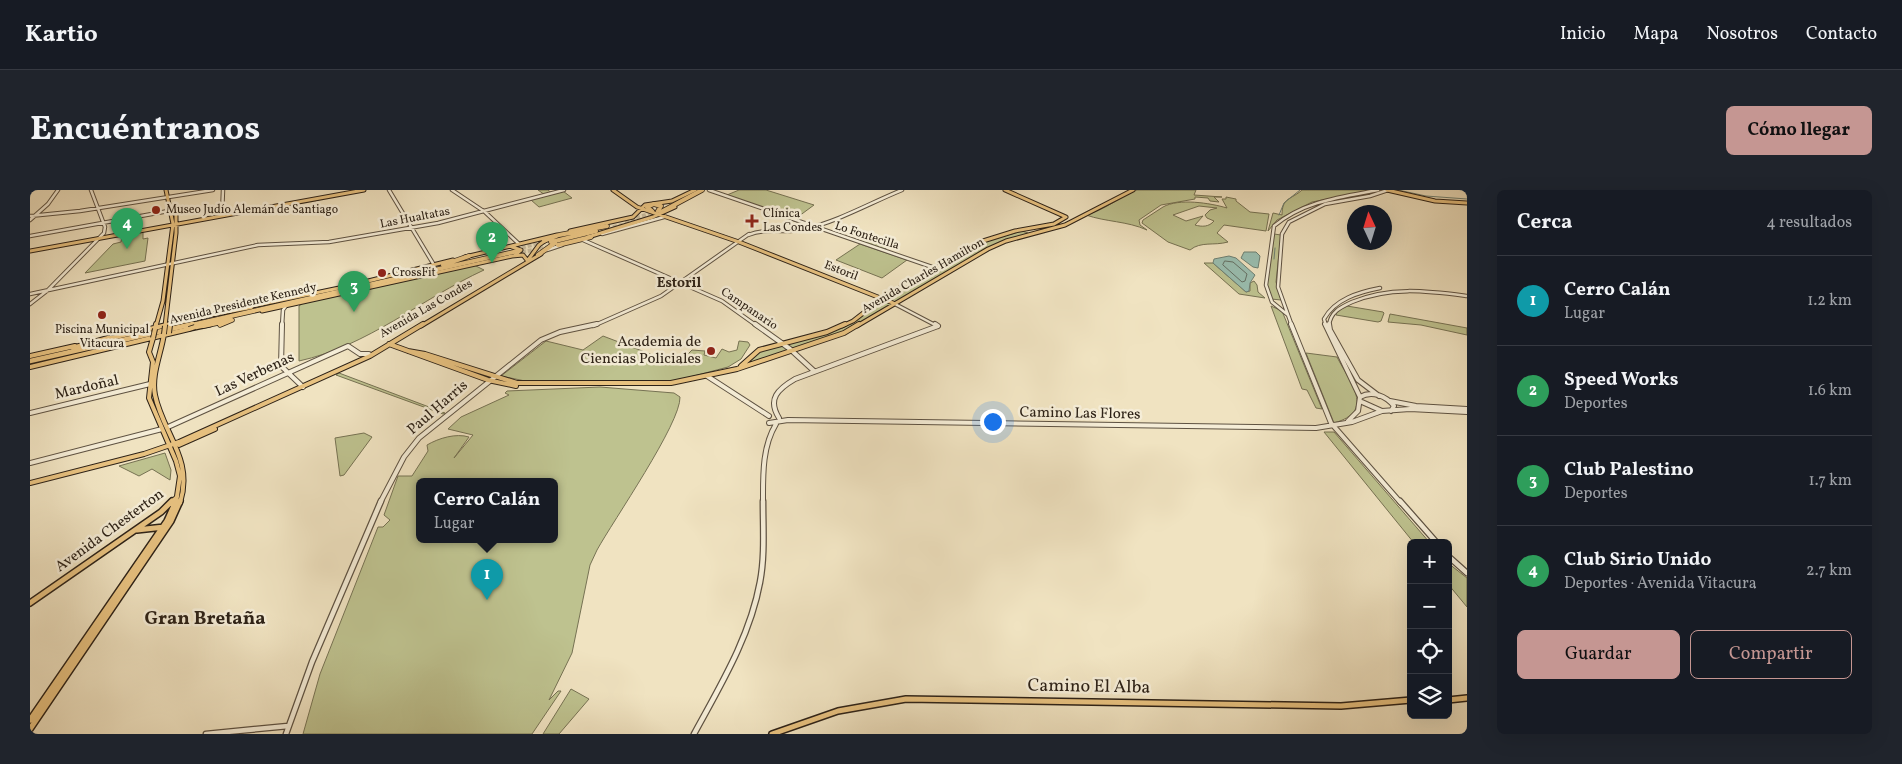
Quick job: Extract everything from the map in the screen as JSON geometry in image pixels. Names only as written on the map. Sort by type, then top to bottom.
[{"type":"highway","points":[[660,213],[697,190]]},
{"type":"highway","points":[[660,213],[703,190]]},
{"type":"highway","points":[[652,211],[647,207],[653,204],[661,206],[660,213]]},
{"type":"highway","points":[[558,245],[591,235],[610,226]]},
{"type":"highway","points":[[544,241],[559,235],[610,226]]},
{"type":"highway","points":[[551,243],[610,226]]},
{"type":"highway","points":[[551,243],[591,235]]},
{"type":"highway","points":[[538,255],[558,242],[591,235]]},
{"type":"highway","name":"Avenida Presidente Kennedy","points":[[517,251],[166,334],[30,359],[435,267],[517,251]]},
{"type":"highway","points":[[435,267],[469,256]]},
{"type":"highway","points":[[445,268],[482,262]]},
{"type":"highway","points":[[360,290],[388,281]]},
{"type":"highway","points":[[212,314],[281,302]]},
{"type":"highway","points":[[166,334],[232,320],[220,325]]},
{"type":"highway","points":[[59,352],[109,338]]},
{"type":"main road","points":[[30,729],[165,526],[178,495],[179,473],[149,396],[153,362],[149,352],[163,301],[175,225],[173,210],[166,198],[167,190]]},
{"type":"main road","points":[[30,251],[359,190]]},
{"type":"main road","points":[[221,216],[364,190]]},
{"type":"main road","points":[[611,190],[631,205],[660,213]]},
{"type":"main road","points":[[611,190],[641,209],[660,213]]},
{"type":"main road","points":[[636,206],[672,201],[697,190]]},
{"type":"main road","name":"Avenida Charles Hamilton","points":[[721,372],[848,331],[988,249],[1024,233],[1054,224],[1066,217],[1005,190]]},
{"type":"main road","name":"Avenida Charles Hamilton","points":[[388,344],[492,379],[524,386],[590,382],[666,384],[706,376],[740,367],[759,350],[827,332],[853,321],[882,298],[983,241],[1008,233],[1031,234],[1065,225],[1133,190]]},
{"type":"main road","points":[[1388,190],[1435,200],[1467,202]]},
{"type":"main road","points":[[469,256],[630,218],[638,214],[641,209],[650,203]]},
{"type":"main road","points":[[631,205],[638,214]]},
{"type":"main road","points":[[591,235],[600,234],[660,213]]},
{"type":"main road","name":"Estoril","points":[[660,213],[893,303]]},
{"type":"main road","name":"Avenida Las Condes","points":[[350,365],[528,260],[538,246],[557,234]]},
{"type":"main road","points":[[538,246],[540,249],[546,250],[551,243]]},
{"type":"main road","points":[[507,247],[521,250],[512,256]]},
{"type":"main road","points":[[30,367],[276,308],[284,308],[482,262],[523,255],[528,260]]},
{"type":"main road","name":"Avenida Las Condes","points":[[30,485],[170,447],[247,413],[350,365],[538,255]]},
{"type":"main road","points":[[30,720],[179,506],[185,486],[184,471],[155,391],[160,357],[169,325],[170,264]]},
{"type":"main road","points":[[30,359],[212,314],[334,290],[435,267]]},
{"type":"main road","points":[[150,357],[158,354],[160,357]]},
{"type":"main road","points":[[153,409],[160,409]]},
{"type":"main road","name":"Avenida Chesterton","points":[[30,603],[168,507],[178,495]]},
{"type":"main road","points":[[150,527],[148,523],[151,519]]},
{"type":"main road","points":[[129,534],[150,527],[165,526]]},
{"type":"main road","points":[[1452,700],[1467,698]]},
{"type":"main road","name":"Camino El Alba","points":[[772,734],[801,722],[843,709],[906,699],[1341,706],[1407,700]]},
{"type":"street","points":[[30,220],[52,200],[58,190]]},
{"type":"street","points":[[30,304],[48,290],[100,238],[105,230],[91,190]]},
{"type":"street","points":[[30,216],[98,208],[214,190]]},
{"type":"street","points":[[221,216],[223,190]]},
{"type":"street","points":[[389,190],[435,267]]},
{"type":"street","points":[[452,190],[485,212],[519,244]]},
{"type":"street","name":"Las Hualtatas","points":[[30,294],[245,248],[265,245],[327,242],[412,228],[485,212],[564,190]]},
{"type":"street","name":"Lo Fontecilla","points":[[709,190],[935,268]]},
{"type":"street","name":"Paul Harris","points":[[286,734],[320,645],[396,470],[408,451],[427,431],[546,337],[598,324],[659,297],[682,283],[749,234],[763,231],[792,232],[813,227],[902,190]]},
{"type":"street","points":[[1288,315],[1270,300],[1266,285],[1274,226],[1280,220],[1311,204],[1378,190]]},
{"type":"street","points":[[1388,190],[1370,196],[1321,205],[1289,222],[1282,234],[1278,287],[1323,405],[1334,426],[1433,539]]},
{"type":"street","points":[[30,236],[173,210]]},
{"type":"street","points":[[1272,232],[1282,234]]},
{"type":"street","points":[[546,250],[583,240],[591,235]]},
{"type":"street","name":"Campanario","points":[[583,240],[722,301],[792,350],[814,371]]},
{"type":"street","points":[[1467,295],[1401,287],[1377,289],[1362,293],[1334,306],[1327,313],[1324,324],[1361,400],[1369,408],[1382,411],[1410,409],[1467,411]]},
{"type":"street","points":[[1467,295],[1404,289],[1384,290],[1366,295],[1340,308],[1332,315],[1329,325],[1360,383],[1379,396],[1390,401],[1419,407],[1467,411]]},
{"type":"street","points":[[1362,293],[1366,295]]},
{"type":"street","name":"Estoril","points":[[893,303],[938,326]]},
{"type":"street","points":[[284,308],[280,364],[303,387]]},
{"type":"street","name":"Estoril","points":[[919,316],[938,326]]},
{"type":"street","points":[[925,320],[933,329]]},
{"type":"street","points":[[930,321],[943,324]]},
{"type":"street","points":[[1324,324],[1329,325]]},
{"type":"street","points":[[778,420],[773,410],[772,400],[778,390],[795,379],[938,326]]},
{"type":"street","name":"Las Verbenas","points":[[168,427],[288,374],[315,360],[351,346],[360,354],[368,354]]},
{"type":"street","points":[[1346,368],[1352,369]]},
{"type":"street","points":[[706,376],[778,420]]},
{"type":"street","name":"Mardoñal","points":[[30,413],[150,384]]},
{"type":"street","points":[[1361,400],[1366,394],[1379,396]]},
{"type":"street","name":"Camino Las Flores","points":[[1342,424],[1355,416],[1361,400]]},
{"type":"street","points":[[1390,401],[1394,408],[1390,411]]},
{"type":"street","points":[[771,425],[767,420],[773,410]]},
{"type":"street","name":"Camino Las Flores","points":[[778,420],[1307,428],[1334,426],[1382,411]]},
{"type":"street","points":[[694,734],[739,646],[754,607],[763,564],[764,459],[771,425],[778,420]]},
{"type":"street","points":[[30,463],[162,429]]},
{"type":"street","points":[[1452,560],[1467,573]]},
{"type":"street","points":[[206,734],[288,726]]},
{"type":"green space","points":[[538,190],[548,190],[553,194],[563,191],[572,198],[539,207],[531,200],[545,195]]},
{"type":"green space","points":[[739,190],[766,190],[814,205],[795,219],[727,195]]},
{"type":"green space","points":[[1137,190],[1196,190],[1194,195],[1222,197],[1214,197],[1219,202],[1210,201],[1208,198],[1195,197],[1195,199],[1161,205],[1139,220],[1140,225],[1147,230],[1086,215]]},
{"type":"green space","points":[[1302,190],[1374,190],[1312,202],[1277,220],[1268,231],[1273,213],[1282,215],[1285,202]]},
{"type":"green space","points":[[1226,197],[1236,199],[1250,212],[1269,214],[1266,231],[1224,225],[1217,233],[1228,242],[1203,245],[1190,250],[1168,242],[1142,223],[1143,220],[1170,204],[1195,202],[1227,208],[1222,199],[1226,199]],"holes":[[[1199,206],[1217,208],[1210,210],[1205,215],[1214,221],[1205,226],[1195,225],[1203,216],[1186,221],[1173,215]]]},
{"type":"green space","points":[[1022,231],[1028,233],[982,251],[848,330],[746,364],[761,351],[852,323],[885,297],[977,244]]},
{"type":"green space","points":[[143,232],[143,239],[148,238],[145,261],[85,273],[113,244],[121,242],[122,236]]},
{"type":"green space","points":[[1274,234],[1281,235],[1276,282],[1281,300],[1271,299],[1267,284]]},
{"type":"green space","points":[[874,235],[896,243],[884,249],[859,241]]},
{"type":"green space","points":[[860,244],[907,260],[882,278],[836,260]]},
{"type":"green space","points":[[1204,263],[1213,263],[1246,292],[1250,291],[1250,283],[1254,281],[1258,292],[1265,298],[1239,294]]},
{"type":"green space","points":[[474,265],[484,270],[348,345],[299,361],[299,306],[304,302]]},
{"type":"green space","points":[[1271,306],[1282,311],[1322,409],[1316,408],[1307,390],[1302,389]]},
{"type":"green space","points":[[1347,306],[1384,313],[1381,321],[1378,322],[1336,315],[1337,311]]},
{"type":"green space","points":[[1390,314],[1467,328],[1467,335],[1421,325],[1388,322]]},
{"type":"green space","points":[[603,336],[671,362],[679,357],[683,359],[692,350],[705,351],[704,355],[716,358],[722,349],[729,352],[737,350],[739,341],[748,342],[750,345],[741,359],[728,367],[671,382],[530,382],[501,376],[546,341],[583,350]]},
{"type":"green space","points":[[1306,353],[1337,357],[1356,395],[1357,404],[1354,411],[1347,418],[1334,423]]},
{"type":"green space","points":[[339,373],[445,413],[443,414],[336,375]]},
{"type":"green space","points":[[600,387],[674,393],[680,397],[670,428],[597,550],[590,565],[572,653],[549,700],[558,691],[561,691],[532,734],[303,734],[320,674],[378,527],[383,527],[390,520],[384,515],[398,476],[412,476],[428,451],[427,445],[448,437],[469,437],[454,458],[473,435],[448,429],[461,417],[509,395],[505,393],[507,391]]},
{"type":"green space","points":[[1324,432],[1334,432],[1427,539],[1411,539]]},
{"type":"green space","points":[[364,433],[372,437],[344,475],[340,476],[335,438]]},
{"type":"green space","points":[[165,453],[171,470],[170,480],[152,469],[139,476],[119,466]]},
{"type":"green space","points":[[1452,566],[1467,578],[1467,607],[1452,589]]},
{"type":"green space","points":[[571,689],[589,699],[559,734],[543,734]]},
{"type":"water","points":[[1244,252],[1256,252],[1260,256],[1258,268],[1253,267],[1241,258]]},
{"type":"water","points":[[1229,256],[1236,258],[1255,275],[1250,283],[1249,291],[1246,292],[1213,263],[1214,259]]},
{"type":"waterway","points":[[1279,215],[1284,203],[1300,190]]},
{"type":"waterway","points":[[1398,190],[1426,196],[1467,199]]},
{"type":"waterway","points":[[1274,259],[1275,248]]},
{"type":"tunnel","points":[[625,222],[657,211]]},
{"type":"tunnel","points":[[613,227],[627,224]]},
{"type":"tunnel","points":[[516,249],[544,242]]},
{"type":"tunnel","points":[[516,253],[550,247]]},
{"type":"place","name":"Museo Judío Alemán de Santiago","points":[[156,210]]},
{"type":"place","name":"Clínica Las Condes","points":[[752,221]]},
{"type":"place","name":"Club Sirio Unido","points":[[127,249]]},
{"type":"place","name":"Speed Works","points":[[492,263]]},
{"type":"place","name":"CrossFit","points":[[382,273]]},
{"type":"place","name":"Club Palestino","points":[[354,312]]},
{"type":"place","name":"Piscina Municipal Vitacura","points":[[102,315]]},
{"type":"place","name":"Academia de Ciencias Policiales","points":[[711,351]]},
{"type":"place","name":"Cerro Calán","points":[[487,600]]},
{"type":"district","name":"Estoril","points":[[679,283]]},
{"type":"district","name":"Gran Bretaña","points":[[205,619]]}]
